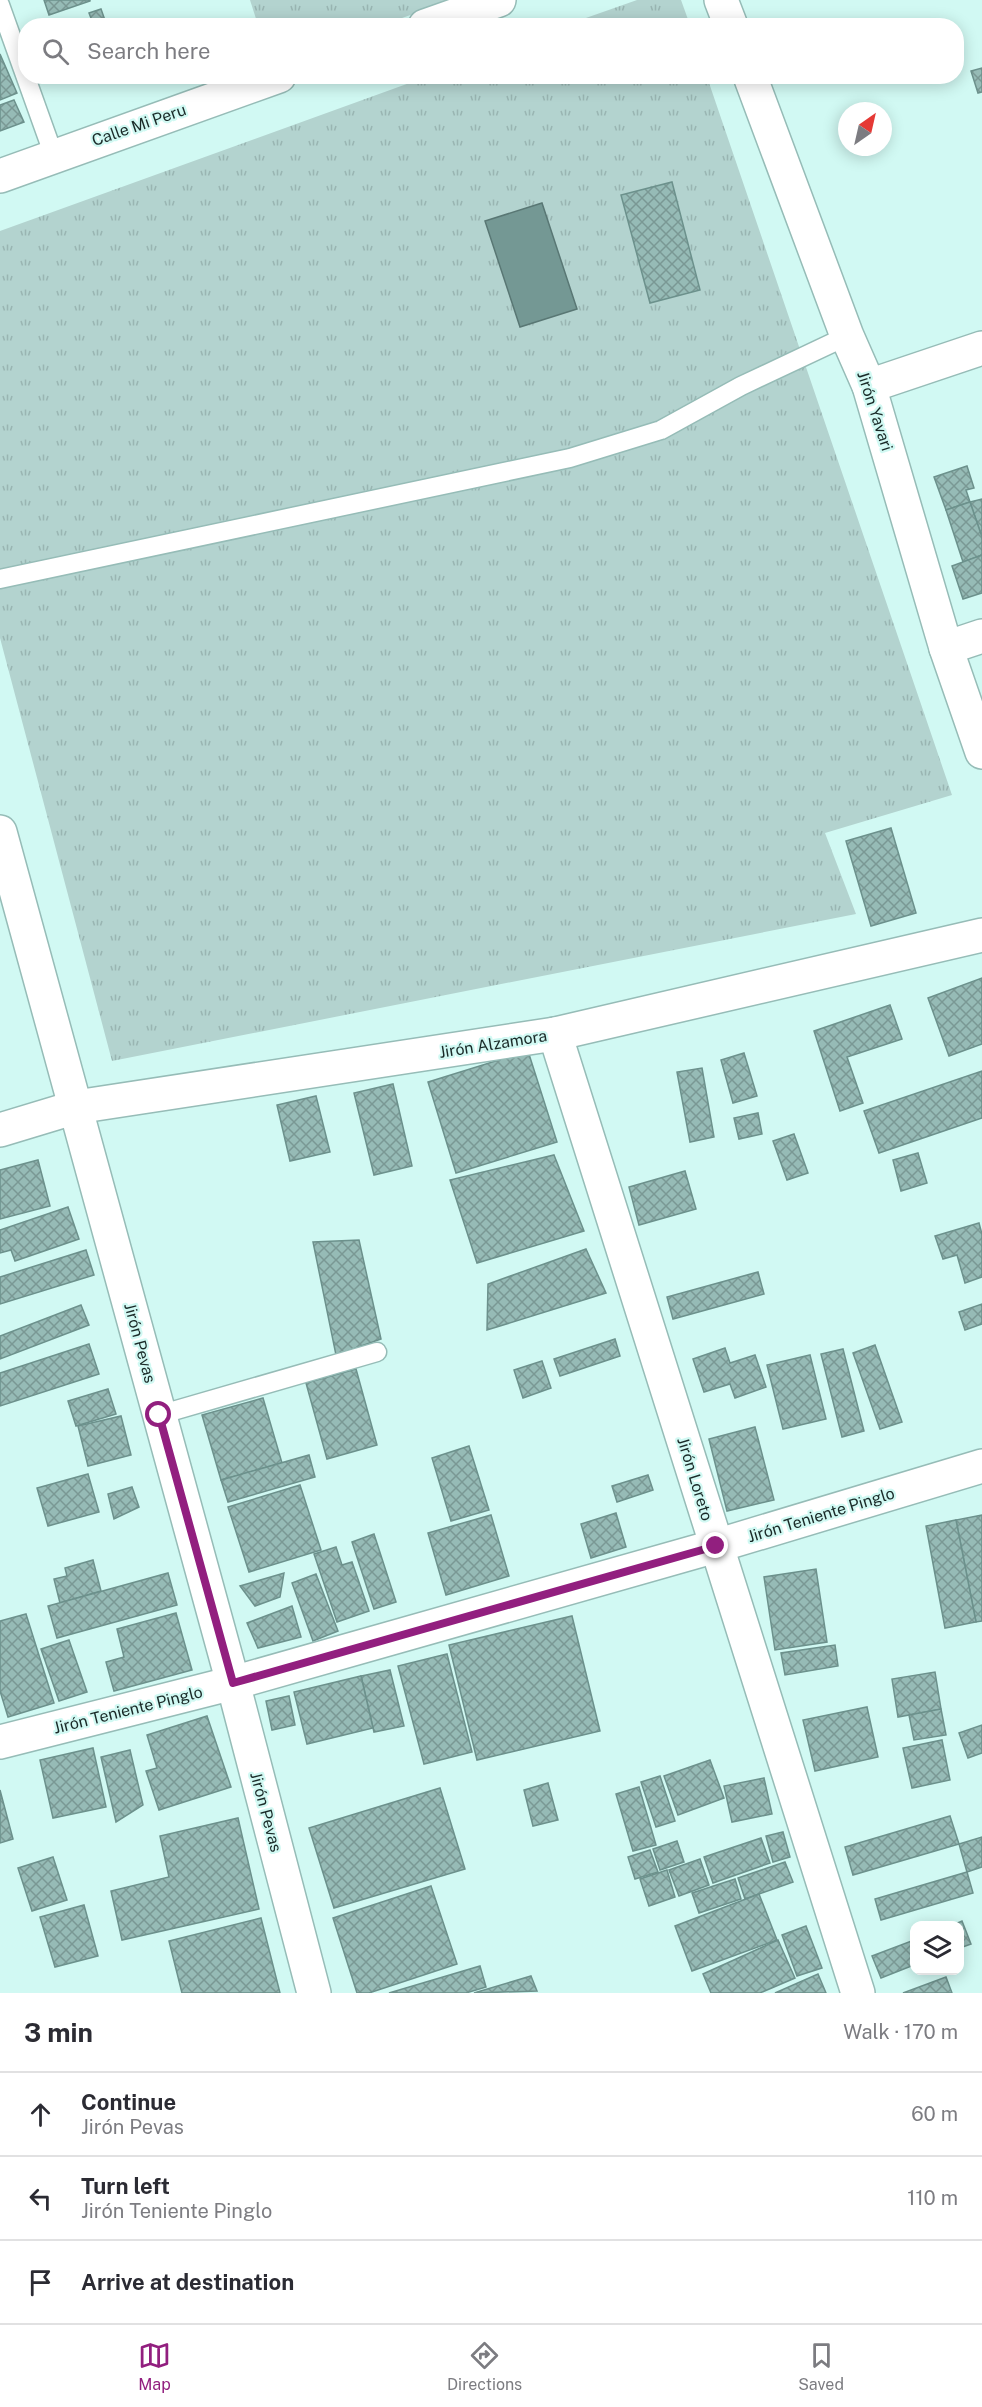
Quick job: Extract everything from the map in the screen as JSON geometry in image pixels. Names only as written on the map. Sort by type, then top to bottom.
[{"type":"street","points":[[412,0],[415,18]]},
{"type":"street","points":[[448,18],[499,0]]},
{"type":"street","points":[[722,0],[728,18]]},
{"type":"street","name":"Calle Mi Peru","points":[[0,176],[256,84]]},
{"type":"street","name":"Jirón Yavari","points":[[753,84],[869,387],[946,648],[982,752]]},
{"type":"street","points":[[869,387],[982,348]]},
{"type":"street","points":[[946,648],[982,636]]},
{"type":"street","name":"Jirón Pevas","points":[[0,832],[233,1683],[314,1993]]},
{"type":"street","name":"Jirón Alzamora","points":[[0,1130],[76,1107],[555,1034],[982,935]]},
{"type":"street","name":"Jirón Loreto","points":[[555,1034],[858,1993]]},
{"type":"street","name":"Jirón Teniente Pinglo","points":[[0,1742],[233,1683],[716,1546],[982,1466]]},
{"type":"lane","points":[[0,5],[18,55]]},
{"type":"lane","points":[[28,84],[54,156]]},
{"type":"lane","points":[[0,579],[570,458],[661,430],[741,386],[848,336]]},
{"type":"lane","points":[[159,1415],[377,1352]]},
{"type":"green space","points":[[250,0],[452,0],[402,18],[256,18]]},
{"type":"green space","points":[[637,0],[681,0],[687,18],[586,18]]},
{"type":"green space","points":[[407,84],[709,84],[952,795],[825,833],[856,914],[112,1061],[0,638],[0,231]]},
{"type":"shaded area","points":[[542,203],[577,309],[520,327],[485,221]]},
{"type":"building","points":[[44,0],[90,0],[90,1],[49,15]]},
{"type":"building","points":[[101,9],[104,18],[91,18],[89,13]]},
{"type":"building","points":[[0,54],[17,93],[0,100]]},
{"type":"building","points":[[982,68],[982,92],[978,93],[971,71]]},
{"type":"building","points":[[14,100],[24,122],[0,131],[0,105]]},
{"type":"building","points":[[672,182],[700,290],[650,303],[621,195]]},
{"type":"building","points":[[967,466],[974,488],[966,490],[970,502],[946,510],[934,477]]},
{"type":"building","points":[[982,499],[982,537],[970,502]]},
{"type":"building","points":[[970,502],[982,537],[982,555],[963,562],[946,510]]},
{"type":"building","points":[[982,555],[982,593],[963,599],[952,566]]},
{"type":"building","points":[[891,828],[916,913],[871,926],[846,841]]},
{"type":"building","points":[[982,978],[982,1044],[949,1056],[928,998]]},
{"type":"building","points":[[890,1005],[902,1039],[847,1057],[863,1103],[840,1111],[814,1031]]},
{"type":"building","points":[[528,1051],[557,1142],[456,1173],[428,1082]]},
{"type":"building","points":[[744,1053],[757,1096],[733,1103],[721,1060]]},
{"type":"building","points":[[702,1068],[714,1137],[690,1142],[677,1072]]},
{"type":"building","points":[[982,1071],[982,1118],[879,1153],[864,1111]]},
{"type":"building","points":[[393,1084],[412,1166],[374,1175],[354,1093]]},
{"type":"building","points":[[316,1096],[330,1152],[290,1161],[277,1105]]},
{"type":"building","points":[[758,1113],[762,1134],[739,1139],[734,1118]]},
{"type":"building","points":[[794,1134],[808,1173],[787,1180],[773,1141]]},
{"type":"building","points":[[918,1153],[927,1183],[901,1191],[893,1160]]},
{"type":"building","points":[[554,1155],[584,1231],[477,1263],[450,1180]]},
{"type":"building","points":[[38,1160],[50,1206],[0,1219],[0,1170]]},
{"type":"building","points":[[685,1171],[696,1209],[639,1225],[629,1187]]},
{"type":"building","points":[[68,1207],[79,1239],[15,1261],[11,1250],[0,1253],[0,1230]]},
{"type":"building","points":[[979,1223],[982,1234],[982,1277],[965,1283],[957,1255],[943,1259],[935,1236]]},
{"type":"building","points":[[359,1240],[381,1339],[336,1355],[313,1242]]},
{"type":"building","points":[[586,1249],[606,1293],[487,1330],[488,1284]]},
{"type":"building","points":[[86,1250],[94,1275],[0,1304],[0,1277]]},
{"type":"building","points":[[758,1272],[764,1294],[673,1319],[667,1297]]},
{"type":"building","points":[[982,1304],[982,1324],[965,1330],[959,1312]]},
{"type":"building","points":[[81,1305],[89,1325],[0,1359],[0,1336]]},
{"type":"building","points":[[615,1339],[620,1356],[560,1376],[554,1359]]},
{"type":"building","points":[[89,1344],[99,1374],[0,1406],[0,1373]]},
{"type":"building","points":[[875,1345],[902,1422],[880,1429],[853,1353]]},
{"type":"building","points":[[725,1348],[730,1363],[755,1355],[766,1387],[735,1398],[730,1384],[704,1392],[693,1359]]},
{"type":"building","points":[[843,1349],[864,1431],[842,1437],[821,1354]]},
{"type":"building","points":[[810,1355],[826,1419],[783,1429],[767,1365]]},
{"type":"building","points":[[542,1361],[551,1388],[523,1398],[514,1370]]},
{"type":"building","points":[[356,1369],[377,1445],[327,1459],[306,1383]]},
{"type":"building","points":[[108,1389],[116,1414],[76,1426],[68,1401]]},
{"type":"building","points":[[263,1398],[282,1463],[221,1480],[202,1415]]},
{"type":"building","points":[[121,1416],[131,1455],[88,1466],[78,1426]]},
{"type":"building","points":[[755,1427],[774,1500],[727,1511],[709,1439]]},
{"type":"building","points":[[469,1446],[489,1510],[451,1521],[432,1458]]},
{"type":"building","points":[[309,1455],[315,1477],[228,1502],[221,1480]]},
{"type":"building","points":[[88,1474],[99,1512],[48,1526],[37,1488]]},
{"type":"building","points":[[648,1475],[653,1490],[617,1502],[612,1486]]},
{"type":"building","points":[[300,1485],[321,1550],[249,1572],[228,1507]]},
{"type":"building","points":[[132,1487],[139,1507],[114,1519],[108,1494]]},
{"type":"building","points":[[616,1513],[626,1547],[591,1558],[581,1524]]},
{"type":"building","points":[[491,1515],[509,1576],[446,1595],[428,1533]]},
{"type":"building","points":[[982,1515],[982,1621],[976,1622],[956,1520]]},
{"type":"building","points":[[956,1520],[976,1622],[945,1628],[926,1526]]},
{"type":"building","points":[[374,1534],[396,1602],[374,1609],[352,1542]]},
{"type":"building","points":[[336,1547],[342,1565],[352,1562],[369,1611],[337,1622],[314,1554]]},
{"type":"building","points":[[93,1560],[101,1591],[60,1603],[54,1579],[67,1576],[65,1568]]},
{"type":"building","points":[[816,1569],[827,1642],[775,1650],[764,1577]]},
{"type":"building","points":[[168,1573],[177,1605],[57,1638],[48,1606]]},
{"type":"building","points":[[284,1573],[280,1597],[255,1606],[240,1586]]},
{"type":"building","points":[[316,1574],[338,1631],[313,1641],[292,1583]]},
{"type":"building","points":[[292,1606],[301,1637],[258,1648],[247,1623]]},
{"type":"building","points":[[176,1613],[192,1670],[114,1691],[106,1662],[124,1657],[117,1629]]},
{"type":"building","points":[[26,1614],[54,1703],[8,1717],[0,1691],[0,1621]]},
{"type":"building","points":[[572,1616],[600,1731],[477,1760],[449,1645]]},
{"type":"building","points":[[69,1640],[87,1692],[59,1701],[41,1649]]},
{"type":"building","points":[[835,1645],[838,1666],[785,1675],[781,1653]]},
{"type":"building","points":[[447,1654],[472,1752],[424,1764],[398,1666]]},
{"type":"building","points":[[390,1670],[404,1726],[374,1732],[361,1676]]},
{"type":"building","points":[[935,1672],[941,1709],[898,1717],[892,1679]]},
{"type":"building","points":[[361,1676],[373,1728],[307,1744],[294,1692]]},
{"type":"building","points":[[289,1696],[295,1725],[272,1730],[266,1701]]},
{"type":"building","points":[[867,1707],[878,1757],[815,1771],[803,1720]]},
{"type":"building","points":[[941,1709],[946,1735],[914,1740],[909,1715]]},
{"type":"building","points":[[207,1716],[231,1787],[159,1810],[146,1771],[157,1768],[147,1735]]},
{"type":"building","points":[[982,1725],[982,1753],[968,1758],[959,1733]]},
{"type":"building","points":[[942,1740],[950,1780],[912,1788],[903,1748]]},
{"type":"building","points":[[93,1748],[106,1807],[53,1818],[40,1760]]},
{"type":"building","points":[[130,1750],[143,1805],[116,1822],[101,1757]]},
{"type":"building","points":[[710,1760],[724,1798],[678,1815],[664,1776]]},
{"type":"building","points":[[660,1776],[675,1821],[656,1827],[641,1782]]},
{"type":"building","points":[[764,1778],[772,1814],[732,1822],[724,1786]]},
{"type":"building","points":[[548,1783],[558,1820],[533,1826],[524,1790]]},
{"type":"building","points":[[639,1787],[656,1845],[633,1851],[616,1794]]},
{"type":"building","points":[[440,1788],[465,1869],[334,1908],[309,1828]]},
{"type":"building","points":[[0,1790],[13,1839],[0,1843]]},
{"type":"building","points":[[950,1816],[959,1844],[853,1875],[845,1847]]},
{"type":"building","points":[[238,1818],[259,1909],[122,1940],[111,1891],[169,1877],[160,1836]]},
{"type":"building","points":[[783,1832],[790,1857],[773,1862],[766,1836]]},
{"type":"building","points":[[982,1837],[982,1867],[967,1872],[959,1844]]},
{"type":"building","points":[[761,1838],[770,1863],[713,1883],[704,1857]]},
{"type":"building","points":[[677,1841],[684,1862],[660,1870],[653,1849]]},
{"type":"building","points":[[650,1850],[658,1872],[635,1879],[628,1857]]},
{"type":"building","points":[[53,1857],[67,1900],[32,1911],[18,1868]]},
{"type":"building","points":[[700,1859],[709,1885],[679,1896],[669,1870]]},
{"type":"building","points":[[785,1862],[793,1882],[745,1899],[738,1878]]},
{"type":"building","points":[[667,1870],[675,1897],[649,1906],[640,1879]]},
{"type":"building","points":[[967,1872],[973,1893],[881,1920],[875,1899]]},
{"type":"building","points":[[735,1879],[741,1899],[699,1913],[692,1893]]},
{"type":"building","points":[[431,1886],[457,1964],[369,1993],[357,1993],[333,1918]]},
{"type":"building","points":[[759,1894],[777,1940],[692,1971],[675,1926]]},
{"type":"building","points":[[84,1905],[98,1956],[55,1967],[40,1917]]},
{"type":"building","points":[[261,1918],[280,1993],[182,1993],[169,1941]]},
{"type":"building","points":[[806,1926],[822,1968],[797,1976],[782,1935]]},
{"type":"building","points":[[964,1926],[971,1944],[964,1947]]},
{"type":"building","points":[[778,1940],[795,1978],[760,1993],[711,1993],[703,1974]]},
{"type":"building","points":[[910,1942],[910,1967],[881,1978],[872,1956]]},
{"type":"building","points":[[480,1966],[486,1987],[466,1993],[389,1993]]},
{"type":"building","points":[[818,1974],[826,1993],[775,1993]]},
{"type":"building","points":[[531,1976],[537,1991],[474,1993]]},
{"type":"building","points":[[946,1977],[952,1993],[903,1993]]},
{"type":"route","points":[[159,1415],[233,1683],[716,1546]]}]
